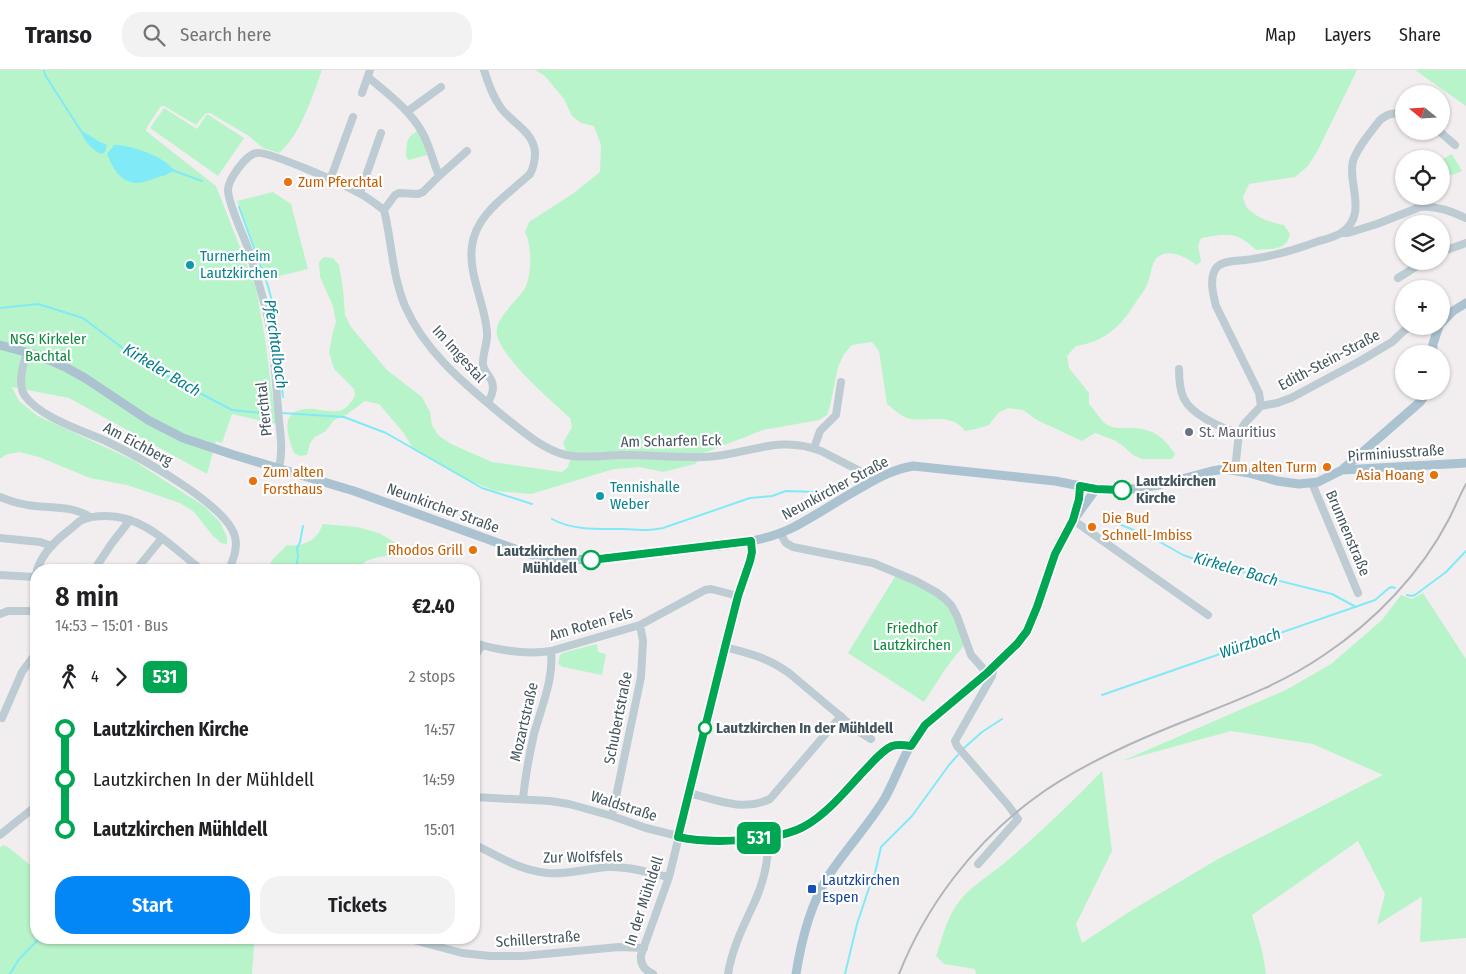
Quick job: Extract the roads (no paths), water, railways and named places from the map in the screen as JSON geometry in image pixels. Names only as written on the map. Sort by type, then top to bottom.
[{"type":"main road","points":[[1450,314],[1466,303]]},
{"type":"main road","name":"Neunkircher Straße","points":[[0,345],[52,360],[85,378],[141,416],[182,438],[387,502],[514,549],[545,558],[574,561],[596,560],[751,541],[780,533],[793,527],[895,470],[913,466],[1055,482],[1096,489]]},
{"type":"main road","points":[[1342,470],[1421,400]]},
{"type":"main road","points":[[1367,448],[1367,458],[1371,466],[1375,468]]},
{"type":"main road","name":"Pirminiusstraße","points":[[1096,489],[1135,489],[1159,485],[1212,471],[1235,470],[1299,484],[1312,483],[1342,470],[1466,463]]},
{"type":"main road","points":[[1073,520],[1079,499],[1080,486]]},
{"type":"main road","points":[[796,974],[802,946],[820,892],[838,862],[885,798],[911,746],[925,725],[987,673],[1017,644],[1027,631],[1055,554],[1073,520],[1096,489]]},
{"type":"street","points":[[484,70],[497,102],[507,115],[522,127],[529,136],[534,144],[535,153],[535,161],[530,173],[486,214],[476,231],[472,246],[472,261],[487,332],[487,345],[483,365],[493,382],[494,388],[488,403]]},
{"type":"street","points":[[362,93],[369,74],[408,111],[423,133],[439,176]]},
{"type":"street","points":[[408,111],[441,87]]},
{"type":"street","points":[[1341,233],[1351,222],[1356,207],[1352,167],[1356,154],[1380,120],[1390,113],[1395,114]]},
{"type":"street","points":[[353,117],[330,180],[360,193],[384,210],[399,193],[418,194],[423,192],[467,151]]},
{"type":"street","points":[[360,193],[381,133]]},
{"type":"street","points":[[1449,140],[1455,145]]},
{"type":"street","name":"Pferchtal","points":[[280,468],[282,456],[281,438],[271,336],[266,310],[247,245],[229,200],[228,189],[230,182],[248,156],[257,153],[282,159],[330,180]]},
{"type":"street","points":[[1235,470],[1239,433],[1245,423],[1261,406],[1258,393],[1216,306],[1213,288],[1216,268],[1227,262],[1253,259],[1316,243],[1341,233],[1348,233],[1378,224],[1420,207],[1426,206],[1443,210],[1466,218]]},
{"type":"street","name":"Im Imgestal","points":[[384,210],[394,271],[406,307],[424,339],[470,390],[534,439],[557,452]]},
{"type":"street","points":[[1450,249],[1466,243]]},
{"type":"street","points":[[1398,278],[1411,270]]},
{"type":"street","name":"Edith-Stein-Straße","points":[[1261,406],[1268,406],[1291,398],[1386,347],[1399,335]]},
{"type":"street","name":"Am Eichberg","points":[[27,352],[21,385],[25,395],[33,404],[43,412],[109,443],[158,470],[208,504],[225,520],[235,536],[236,544],[232,564]]},
{"type":"street","points":[[1179,369],[1180,388],[1183,398],[1190,408],[1220,427],[1239,433]]},
{"type":"street","points":[[814,448],[820,431],[836,415],[841,382]]},
{"type":"street","name":"Am Scharfen Eck","points":[[557,452],[582,457],[622,455],[695,457],[719,456],[782,443],[814,448],[862,472],[872,482]]},
{"type":"street","name":"Brunnenstraße","points":[[1312,483],[1358,594]]},
{"type":"street","points":[[0,497],[24,505],[73,509],[90,517]]},
{"type":"street","points":[[40,564],[52,546],[80,522],[90,517],[110,516],[130,520],[149,529],[194,564]]},
{"type":"street","points":[[98,564],[130,520]]},
{"type":"street","points":[[1073,520],[1208,615]]},
{"type":"street","points":[[780,533],[786,543],[792,547],[873,563],[916,581],[936,592],[951,605],[957,616],[970,655],[987,673]]},
{"type":"street","points":[[0,538],[40,542],[52,546]]},
{"type":"street","points":[[141,564],[162,538]]},
{"type":"street","name":"In der Mühldell","points":[[653,974],[645,970],[641,955],[669,877],[738,596],[750,561],[752,552],[751,541]]},
{"type":"street","points":[[0,575],[30,573]]},
{"type":"street","name":"Am Roten Fels","points":[[482,646],[538,653],[551,651],[640,625],[706,590],[711,589],[738,596]]},
{"type":"street","points":[[0,614],[8,611],[30,611]]},
{"type":"street","name":"Schubertstraße","points":[[612,816],[641,677],[642,641],[640,625]]},
{"type":"street","points":[[725,647],[760,657],[779,666],[858,731],[871,739]]},
{"type":"street","name":"Mozartstraße","points":[[523,799],[532,744],[548,684],[552,662],[551,651]]},
{"type":"street","points":[[2,718],[22,672],[30,661]]},
{"type":"street","points":[[978,864],[1018,819],[955,741],[992,676],[994,666]]},
{"type":"street","points":[[689,793],[742,806],[770,799],[841,716]]},
{"type":"street","name":"Waldstraße","points":[[480,798],[523,799],[569,804],[646,828],[690,839],[713,841],[768,837],[793,832],[806,826],[834,802],[887,749],[894,746],[911,746]]},
{"type":"street","points":[[0,835],[30,811]]},
{"type":"street","points":[[728,974],[738,937],[756,900],[762,881],[768,851],[768,837]]},
{"type":"street","name":"Zur Wolfsfels","points":[[480,847],[514,864],[548,873],[617,867],[669,877]]},
{"type":"street","name":"Schillerstraße","points":[[428,944],[462,953],[490,956],[523,956],[619,947],[644,948]]},
{"type":"water","points":[[84,132],[107,145],[105,152],[101,154],[89,145],[83,136],[82,133]]},
{"type":"water","points":[[114,145],[146,152],[163,160],[174,170],[168,174],[146,181],[136,183],[125,180],[114,169],[107,154]]},
{"type":"waterway","name":"Pferchtalbach","points":[[44,70],[45,75],[83,134]]},
{"type":"waterway","name":"Pferchtalbach","points":[[172,170],[202,181]]},
{"type":"waterway","name":"Pferchtalbach","points":[[239,207],[268,286],[273,305],[283,397]]},
{"type":"waterway","name":"Kirkeler Bach","points":[[0,308],[38,304],[83,318],[141,362],[232,410],[271,414]]},
{"type":"waterway","name":"Kirkeler Bach","points":[[282,413],[344,417],[386,433],[482,488],[532,504]]},
{"type":"waterway","name":"Kirkeler Bach","points":[[552,519],[569,526],[587,528],[653,530],[750,498],[772,496],[786,491],[817,492],[848,487]]},
{"type":"waterway","name":"Kirkeler Bach","points":[[1119,524],[1153,538],[1183,555],[1200,561],[1332,594],[1356,607]]},
{"type":"waterway","points":[[297,564],[297,548],[303,526]]},
{"type":"waterway","name":"Würzbach","points":[[1407,595],[1415,595],[1446,572],[1466,551]]},
{"type":"waterway","name":"Würzbach","points":[[1102,695],[1375,600],[1389,588],[1395,588]]},
{"type":"waterway","name":"Würzbach","points":[[964,748],[982,732],[1002,719]]},
{"type":"waterway","name":"Würzbach","points":[[845,974],[857,924],[875,873],[881,847],[912,816],[958,755]]},
{"type":"waterway","points":[[10,974],[19,959],[34,944]]},
{"type":"railway","points":[[899,974],[923,924],[937,901],[971,856],[1010,817],[1058,782],[1086,766],[1167,728],[1259,691],[1303,668],[1343,642],[1379,611],[1411,577],[1438,539],[1466,484]]},
{"type":"place","name":"Zum Pferchtal","points":[[288,182]]},
{"type":"place","name":"Turnerheim Lautzkirchen","points":[[190,265]]},
{"type":"place","name":"St. Mauritius","points":[[1189,432]]},
{"type":"place","name":"Zum alten Turm","points":[[1327,467]]},
{"type":"place","name":"Asia Hoang","points":[[1434,475]]},
{"type":"place","name":"Zum alten Forsthaus","points":[[253,481]]},
{"type":"place","name":"Lautzkirchen Kirche","points":[[1122,490]]},
{"type":"place","name":"Tennishalle Weber","points":[[600,496]]},
{"type":"place","name":"Die Bud Schnell-Imbiss","points":[[1092,527]]},
{"type":"place","name":"Rhodos Grill","points":[[473,550]]},
{"type":"place","name":"Lautzkirchen Mühldell","points":[[591,560]]},
{"type":"place","name":"Lautzkirchen In der Mühldell","points":[[705,728]]},
{"type":"place","name":"Lautzkirchen Espen","points":[[812,889]]},
{"type":"park label","name":"NSG Kirkeler Bachtal","points":[[48,348]]},
{"type":"park label","name":"Friedhof Lautzkirchen","points":[[912,636]]}]
